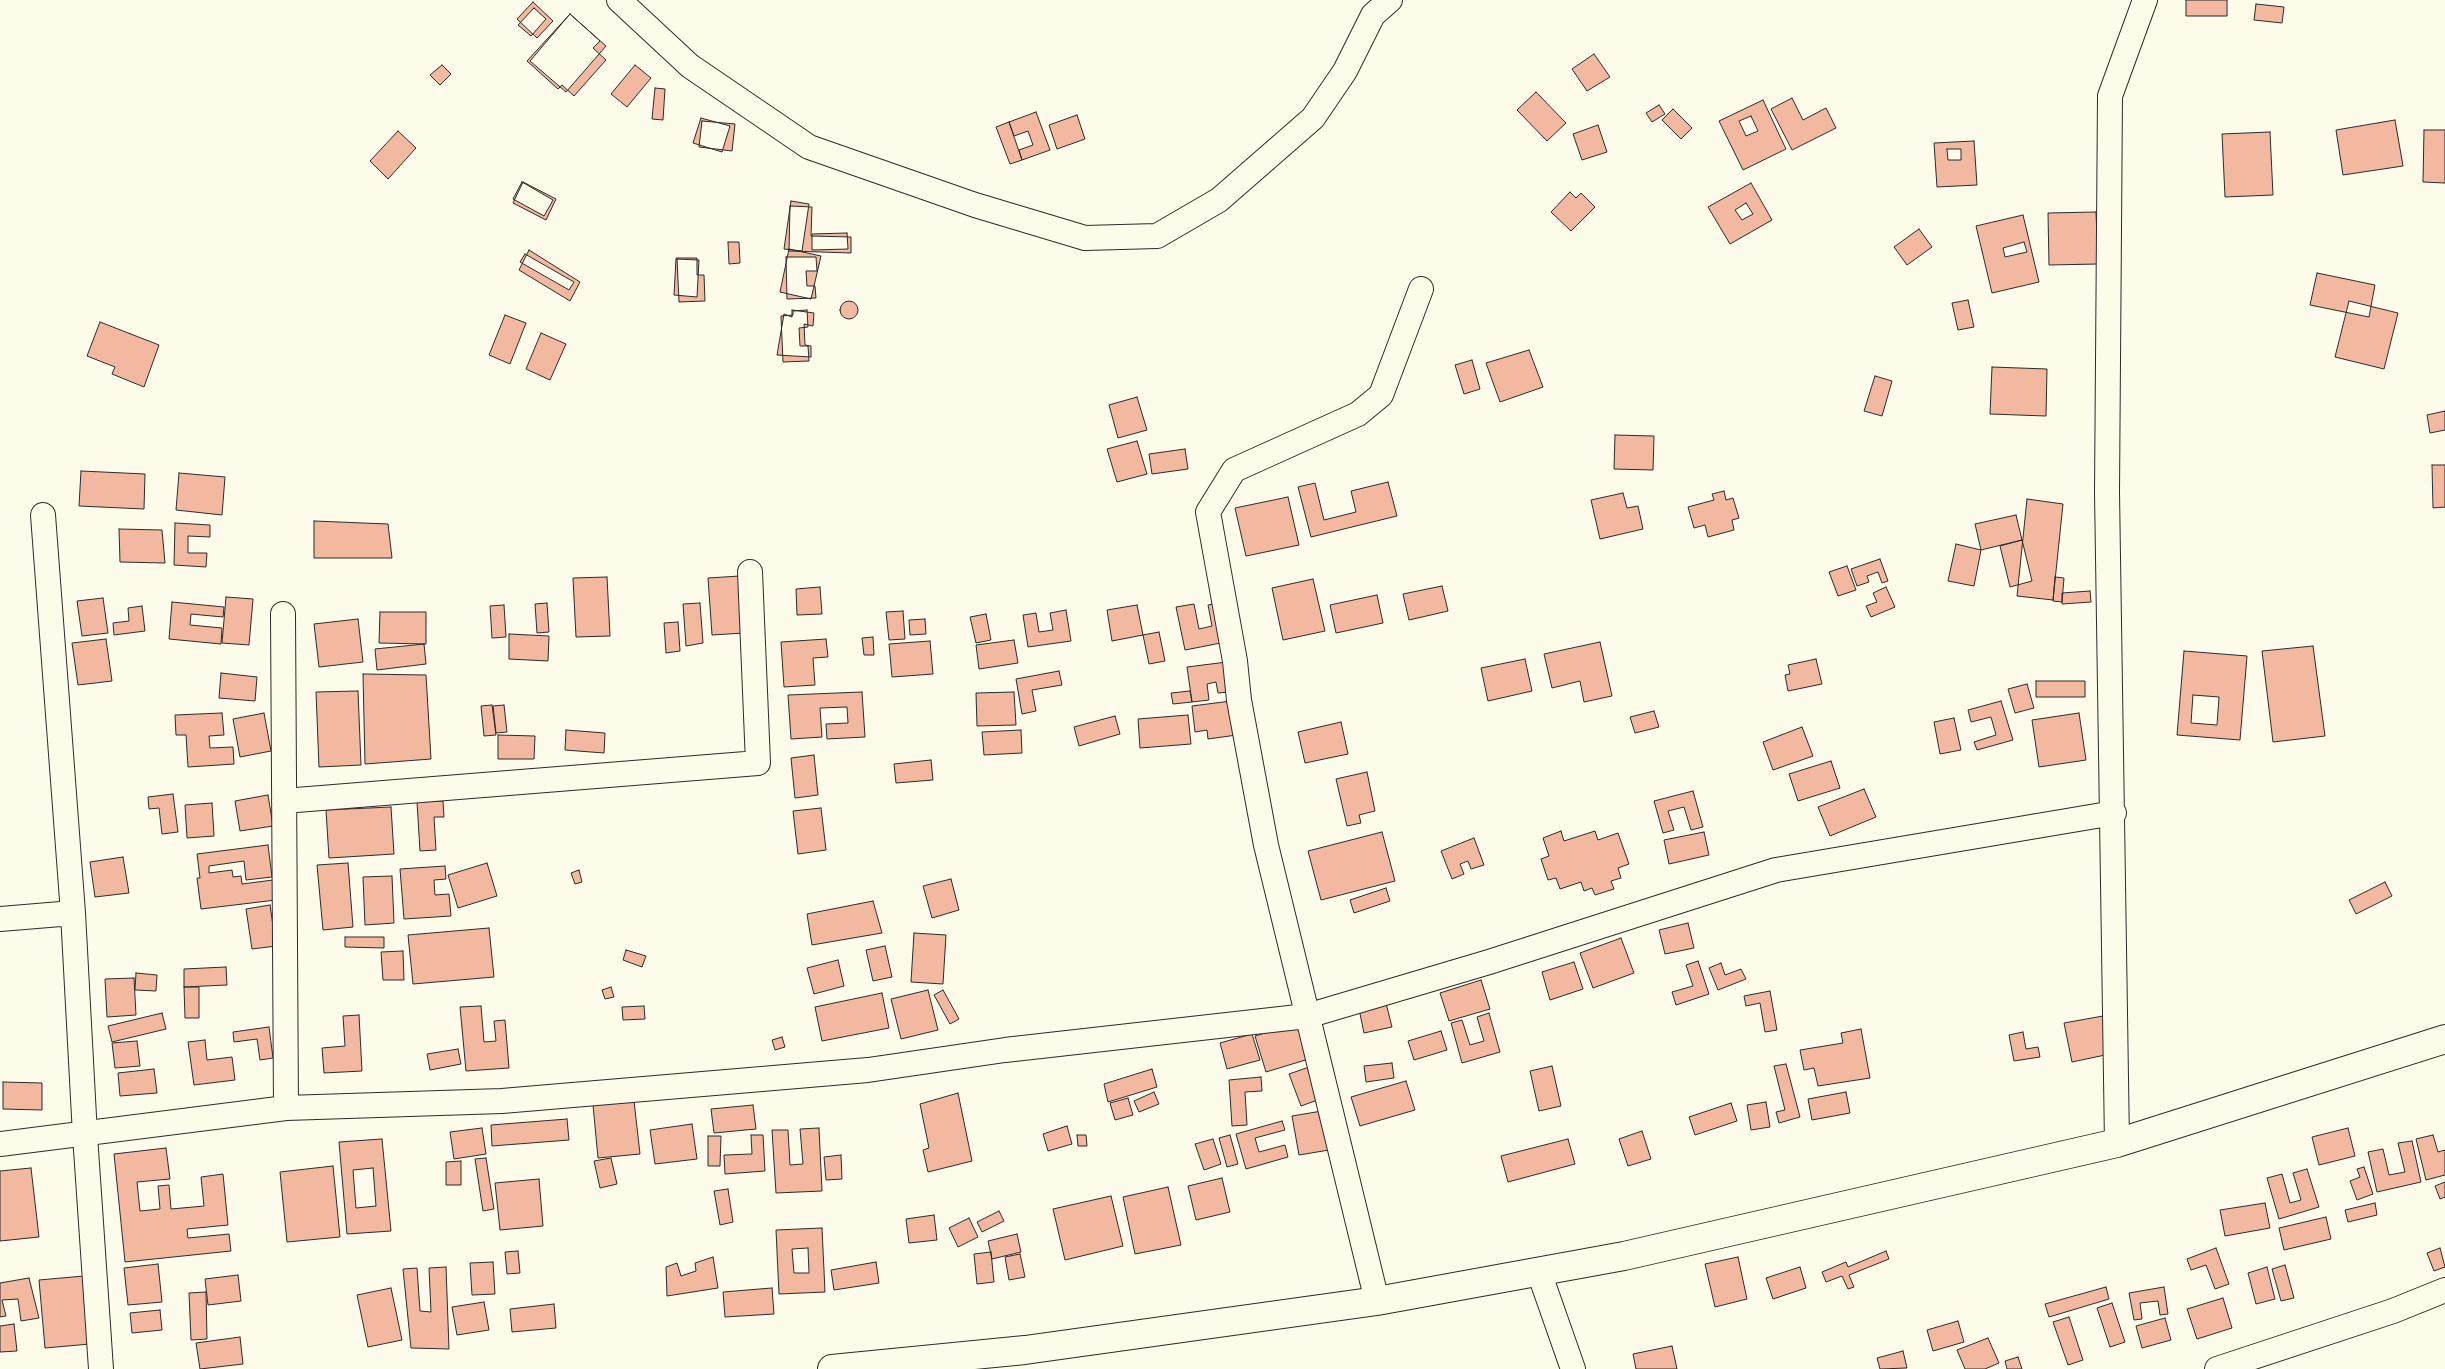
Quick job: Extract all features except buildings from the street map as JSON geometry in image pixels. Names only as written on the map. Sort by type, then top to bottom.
[{"type":"main road","points":[[832,1369],[1026,1350],[1377,1301],[1624,1256],[2117,1143],[2445,1039]]},
{"type":"street","points":[[619,0],[690,66],[809,148],[975,205],[1085,238],[1157,236],[1219,200],[1313,118],[1345,71],[1373,15],[1390,0]]},
{"type":"street","points":[[2117,1143],[2114,813],[2107,492],[2110,96],[2145,0]]},
{"type":"street","points":[[1377,1301],[1266,845],[1239,700],[1235,661],[1208,512],[1234,470],[1358,414],[1381,395],[1421,289]]},
{"type":"street","points":[[43,514],[74,913],[85,1135],[101,1369]]},
{"type":"street","points":[[284,801],[758,763],[750,572]]},
{"type":"street","points":[[283,614],[286,1108]]},
{"type":"street","points":[[0,1144],[85,1135],[286,1108],[502,1101],[868,1070],[1005,1050],[1307,1016],[1489,962],[1776,870],[2114,813]]},
{"type":"street","points":[[0,919],[74,913]]},
{"type":"street","points":[[1539,1272],[1573,1369]]},
{"type":"street","points":[[2217,1369],[2393,1311],[2445,1290]]}]
